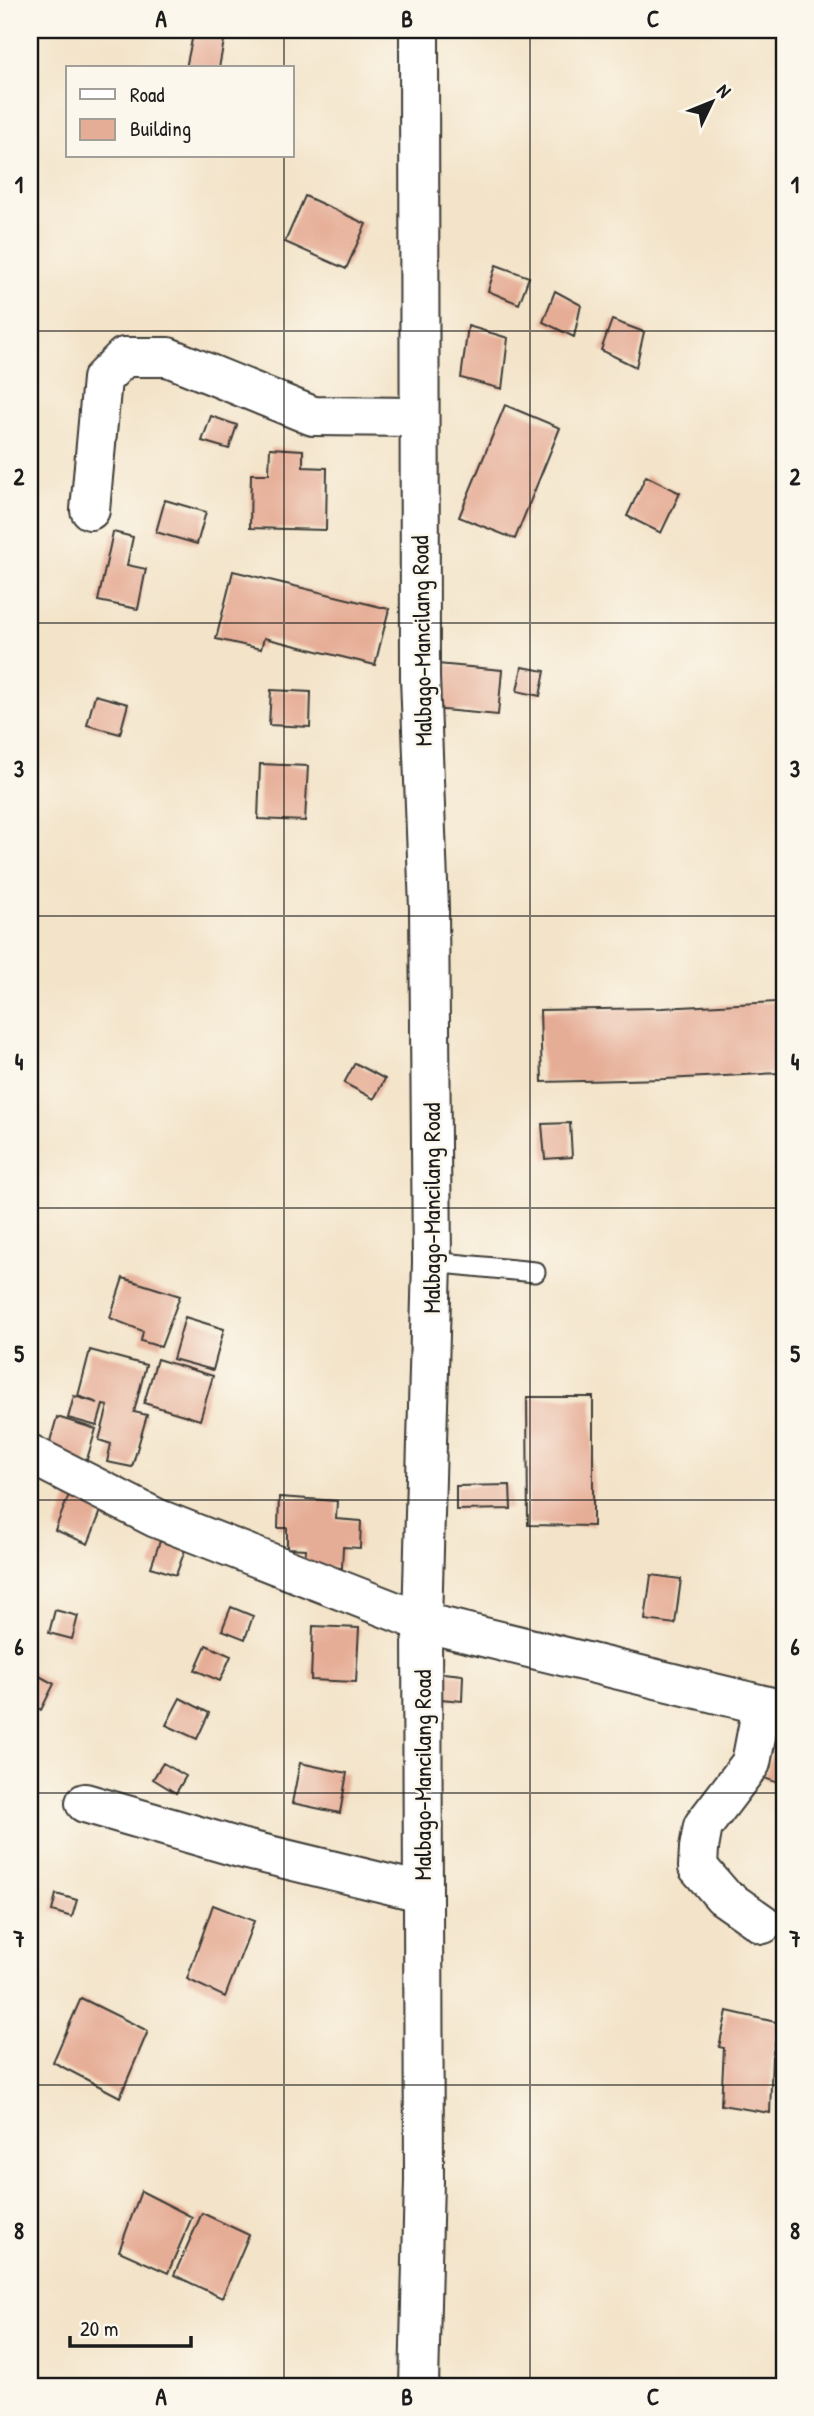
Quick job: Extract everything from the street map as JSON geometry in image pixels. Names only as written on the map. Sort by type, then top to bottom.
[{"type":"main road","name":"Malbago-Mancilang Road","points":[[419,30],[420,678],[429,908],[432,1262],[422,1622],[424,2180],[419,2386]]},
{"type":"main road","points":[[90,510],[102,379],[124,357],[168,357],[313,416],[418,416]]},
{"type":"main road","points":[[30,1454],[156,1518],[422,1622],[773,1708],[751,1763],[703,1826],[698,1867],[723,1896],[763,1924]]},
{"type":"main road","points":[[85,1803],[240,1848],[421,1892]]},
{"type":"lane","points":[[432,1262],[535,1272]]},
{"type":"building","points":[[194,30],[226,30],[219,66],[186,66]]},
{"type":"building","points":[[305,196],[366,224],[346,269],[285,242]]},
{"type":"building","points":[[496,265],[529,277],[519,304],[488,291]]},
{"type":"building","points":[[555,291],[581,305],[574,337],[543,322]]},
{"type":"building","points":[[612,320],[644,332],[636,367],[601,350]]},
{"type":"building","points":[[468,326],[508,338],[502,389],[461,378]]},
{"type":"building","points":[[505,405],[560,428],[515,539],[459,517]]},
{"type":"building","points":[[211,416],[237,425],[229,449],[202,441]]},
{"type":"building","points":[[270,448],[303,450],[303,467],[327,468],[326,530],[250,528],[251,474],[269,474]]},
{"type":"building","points":[[646,476],[680,493],[661,533],[627,516]]},
{"type":"building","points":[[165,500],[206,512],[197,544],[156,532]]},
{"type":"building","points":[[113,532],[133,537],[127,565],[146,569],[138,609],[98,601]]},
{"type":"building","points":[[233,571],[389,609],[375,665],[264,638],[261,649],[216,639]]},
{"type":"building","points":[[437,664],[502,670],[498,715],[433,709]]},
{"type":"building","points":[[522,667],[545,671],[540,696],[517,691]]},
{"type":"building","points":[[271,690],[311,692],[310,727],[269,725]]},
{"type":"building","points":[[95,695],[128,704],[120,734],[87,725]]},
{"type":"building","points":[[260,764],[308,766],[305,821],[258,819]]},
{"type":"building","points":[[776,1002],[780,1073],[542,1082],[540,1010],[662,1008]]},
{"type":"building","points":[[355,1063],[385,1079],[374,1099],[344,1083]]},
{"type":"building","points":[[570,1123],[572,1157],[545,1159],[542,1124]]},
{"type":"building","points":[[123,1278],[180,1296],[161,1347],[141,1341],[143,1331],[110,1318]]},
{"type":"building","points":[[185,1317],[224,1329],[213,1370],[173,1359]]},
{"type":"building","points":[[90,1350],[146,1365],[134,1412],[147,1415],[132,1467],[107,1462],[111,1444],[99,1440],[108,1406],[103,1405],[97,1426],[68,1418],[74,1396],[98,1403],[78,1396]]},
{"type":"building","points":[[157,1359],[213,1376],[200,1420],[144,1403]]},
{"type":"building","points":[[527,1397],[593,1397],[593,1526],[528,1525]]},
{"type":"building","points":[[57,1417],[96,1429],[85,1466],[46,1455]]},
{"type":"building","points":[[510,1485],[511,1509],[456,1510],[456,1486]]},
{"type":"building","points":[[70,1492],[103,1506],[88,1544],[55,1530]]},
{"type":"building","points":[[279,1497],[337,1501],[336,1519],[361,1521],[360,1548],[343,1547],[342,1568],[305,1566],[306,1549],[287,1548],[287,1528],[278,1528]]},
{"type":"building","points":[[160,1541],[185,1550],[176,1575],[151,1567]]},
{"type":"building","points":[[651,1575],[681,1579],[675,1624],[645,1620]]},
{"type":"building","points":[[231,1607],[253,1616],[245,1639],[222,1630]]},
{"type":"building","points":[[55,1610],[78,1616],[72,1639],[49,1633]]},
{"type":"building","points":[[313,1626],[359,1628],[356,1682],[311,1680]]},
{"type":"building","points":[[206,1645],[231,1656],[220,1681],[195,1670]]},
{"type":"building","points":[[30,1671],[54,1684],[41,1710],[30,1704]]},
{"type":"building","points":[[432,1672],[463,1675],[462,1701],[430,1698]]},
{"type":"building","points":[[180,1698],[209,1713],[197,1739],[166,1725]]},
{"type":"building","points":[[778,1737],[784,1739],[784,1785],[764,1778]]},
{"type":"building","points":[[163,1763],[186,1776],[176,1793],[153,1779]]},
{"type":"building","points":[[300,1763],[347,1773],[340,1813],[292,1803]]},
{"type":"building","points":[[56,1894],[77,1900],[72,1917],[52,1911]]},
{"type":"building","points":[[213,1905],[254,1921],[225,1997],[187,1979]]},
{"type":"building","points":[[81,1998],[148,2031],[120,2097],[53,2062]]},
{"type":"building","points":[[727,2011],[780,2023],[772,2057],[770,2113],[721,2105],[724,2048],[719,2047]]},
{"type":"building","points":[[783,2089],[784,2119],[779,2119]]},
{"type":"building","points":[[141,2191],[192,2217],[168,2273],[119,2251]]},
{"type":"building","points":[[202,2213],[249,2235],[222,2298],[174,2275]]}]
